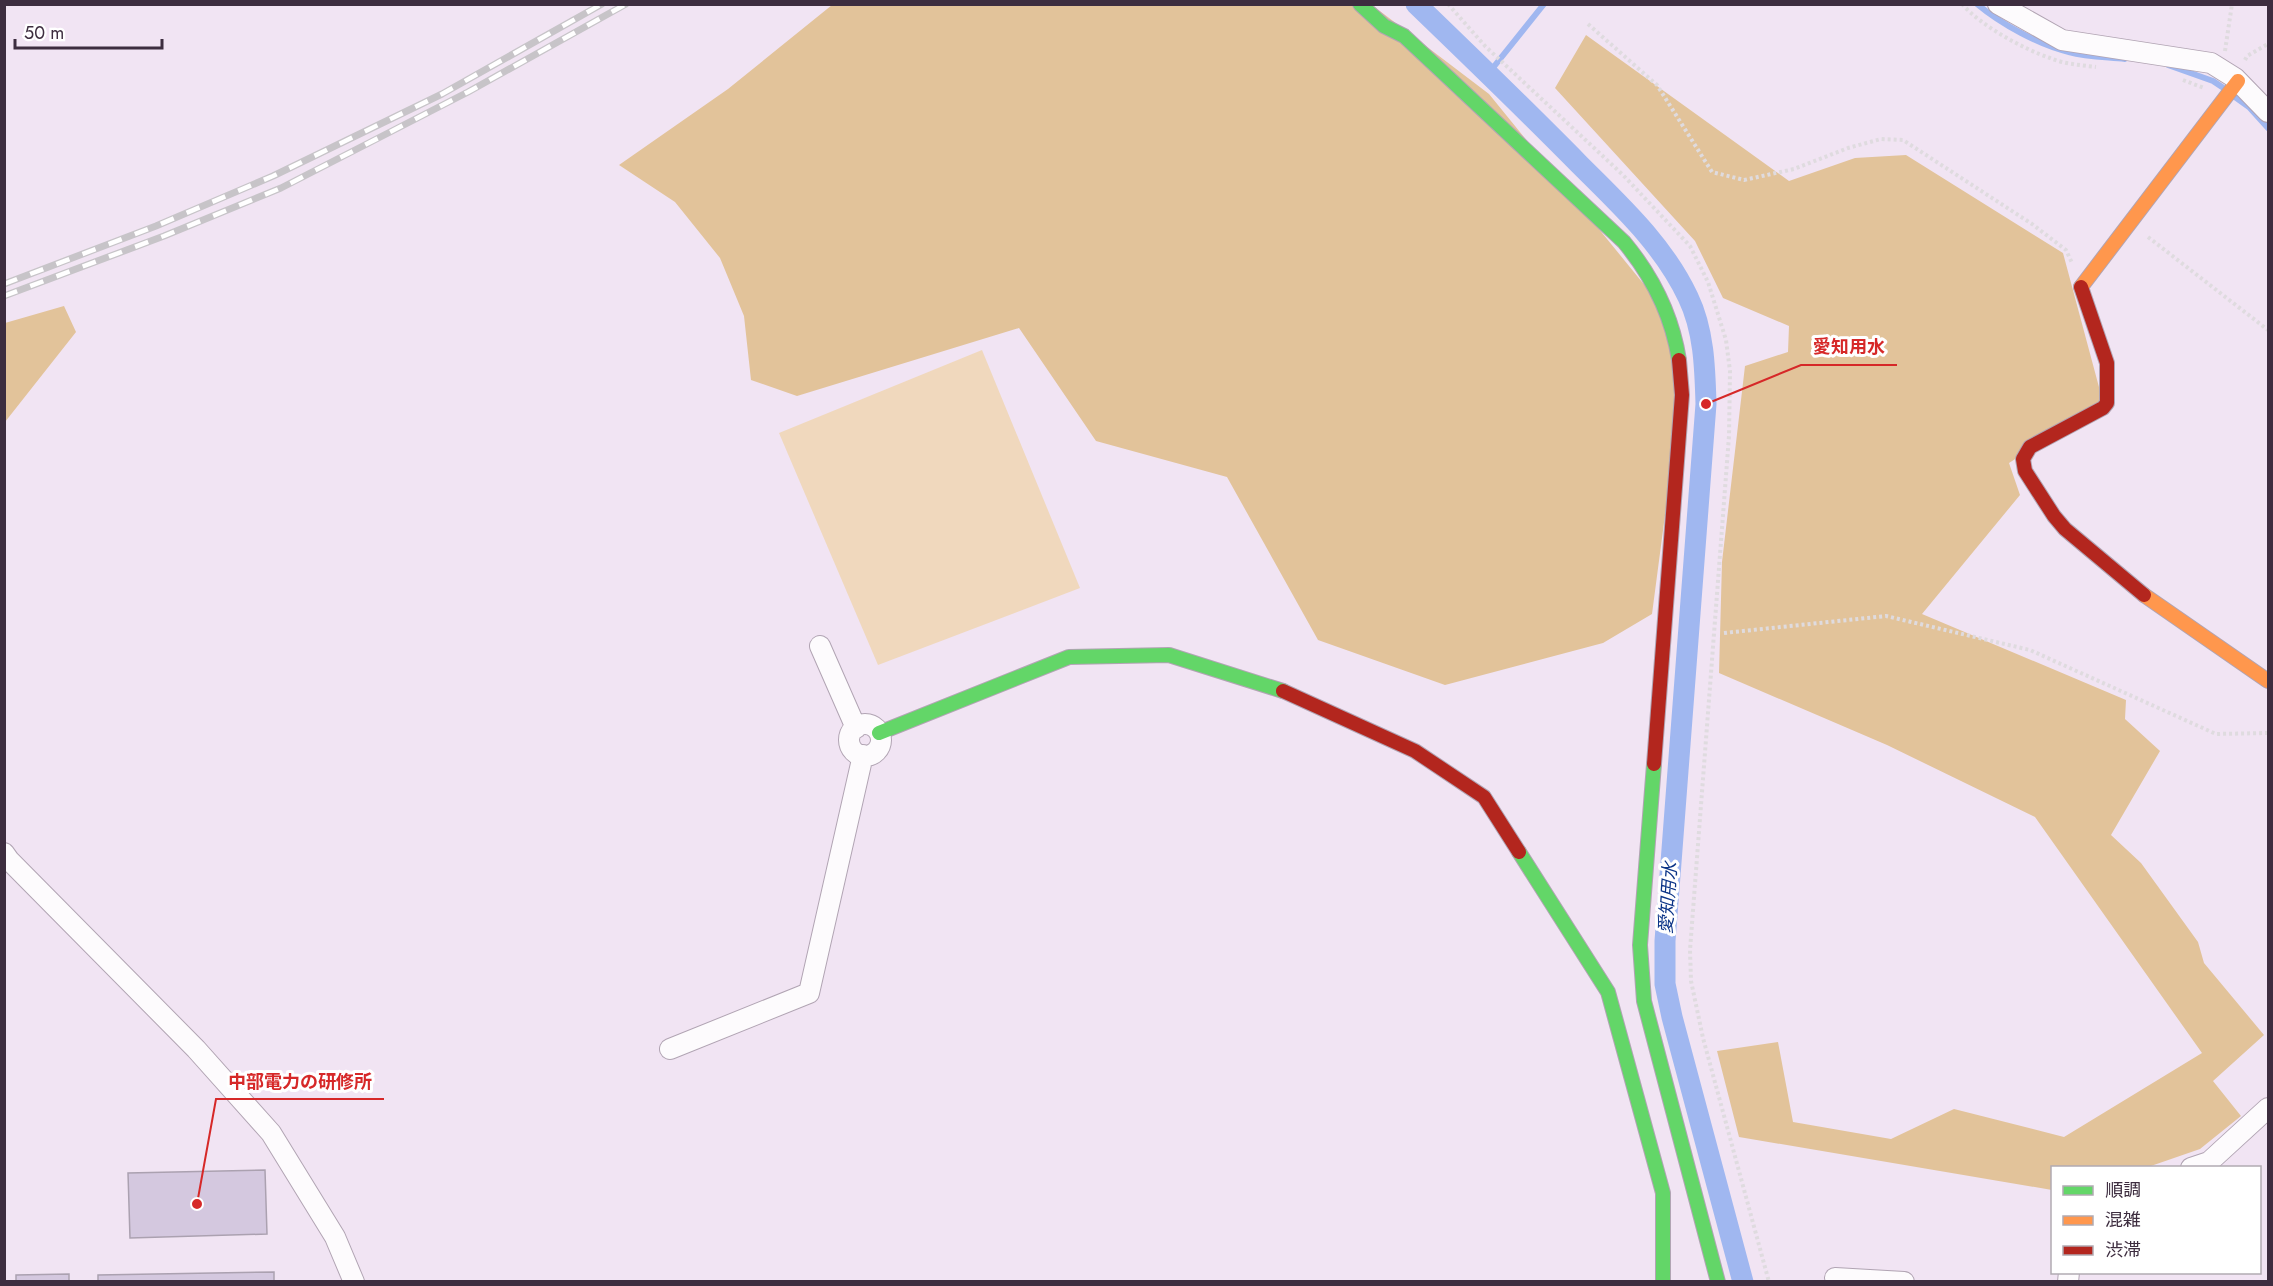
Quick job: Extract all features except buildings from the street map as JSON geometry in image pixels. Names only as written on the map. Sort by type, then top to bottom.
[{"type":"street","points":[[1360,4],[1384,26],[1404,36],[1624,242],[1654,283],[1672,326],[1678,349],[1682,395],[1641,933],[1641,976],[1648,1020],[1718,1281]]},
{"type":"street","points":[[1998,4],[2062,40],[2211,63],[2238,81],[2268,112]]},
{"type":"street","points":[[2238,81],[2131,224],[2081,286],[2094,317],[2107,363],[2107,403],[2103,408],[2030,447],[2022,462],[2025,471],[2054,517],[2065,529],[2147,597],[2268,681]]},
{"type":"street","points":[[820,646],[856,728]]},
{"type":"street","points":[[879,733],[1069,657],[1169,655],[1276,688],[1415,751],[1484,797],[1608,992],[1663,1193],[1663,1281]]},
{"type":"street","points":[[867,724],[879,733],[879,747],[872,754],[863,755],[854,751],[850,736],[856,728],[867,724]]},
{"type":"street","points":[[670,1049],[810,993],[863,755]]},
{"type":"street","points":[[4,853],[196,1049],[271,1133],[335,1237],[354,1281]]},
{"type":"street","points":[[2195,1166],[2209,1162],[2268,1108]]},
{"type":"street","points":[[1835,1278],[1904,1281]]},
{"type":"path","points":[[2219,68],[2223,62],[2232,4]]},
{"type":"path","points":[[1588,24],[1657,85],[1712,172],[1744,180],[1794,169],[1848,148],[1881,139],[1904,141],[2032,224],[2066,250],[2081,286]]},
{"type":"path","points":[[2131,224],[2268,330]]},
{"type":"path","points":[[1724,633],[1886,616],[2030,650],[2216,734],[2268,733]]},
{"type":"shaded area","points":[[832,5],[1372,5],[1489,94],[1664,309],[1680,401],[1652,614],[1603,643],[1445,685],[1318,640],[1227,477],[1096,441],[1019,328],[797,396],[751,380],[744,316],[720,258],[675,202],[619,165],[728,89]]},
{"type":"shaded area","points":[[1586,35],[1789,181],[1855,158],[1906,155],[2063,253],[2103,402],[2009,463],[2020,495],[1922,614],[2126,700],[2125,719],[2160,751],[2111,835],[2141,863],[2198,942],[2204,963],[2264,1035],[2213,1081],[2241,1116],[2200,1149],[2151,1166],[2051,1166],[2051,1190],[1739,1137],[1717,1051],[1778,1042],[1793,1122],[1891,1139],[1954,1109],[2064,1137],[2202,1053],[2035,817],[1887,745],[1719,673],[1722,562],[1745,366],[1788,352],[1789,326],[1723,298],[1695,241],[1555,88]]},
{"type":"shaded area","points":[[64,306],[76,332],[5,422],[5,323]]},
{"type":"shaded area","points":[[982,350],[1080,588],[878,665],[779,433]]},
{"type":"waterway","name":"愛知用水","points":[[1416,4],[1640,226],[1678,278],[1688,297],[1697,323],[1704,363],[1706,404],[1665,941],[1665,984],[1743,1282]]},
{"type":"waterway","points":[[1488,74],[1544,4]]},
{"type":"waterway","points":[[1977,4],[2009,26],[2057,49],[2076,54],[2125,59]]},
{"type":"waterway","points":[[2168,65],[2213,81],[2222,87]]},
{"type":"waterway","points":[[2235,97],[2249,107],[2268,128]]},
{"type":"railway","points":[[4,284],[156,226],[273,176],[442,94],[602,4]]},
{"type":"railway","points":[[4,296],[164,236],[281,188],[468,92],[626,4]]},
{"type":"traffic: fast","points":[[1360,4],[1384,26],[1404,36],[1624,242],[1644,269],[1660,297],[1672,328],[1679,360]]},
{"type":"traffic: fast","points":[[879,733],[1069,657],[1169,655],[1283,691]]},
{"type":"traffic: fast","points":[[1654,764],[1640,945],[1644,1001],[1718,1282]]},
{"type":"traffic: fast","points":[[1519,852],[1608,992],[1663,1193],[1663,1282]]},
{"type":"traffic: slow","points":[[2081,287],[2238,81]]},
{"type":"traffic: slow","points":[[2144,595],[2268,681]]},
{"type":"traffic: jam","points":[[2081,287],[2107,363],[2107,403],[2103,408],[2030,447],[2023,459],[2025,471],[2065,529],[2144,595]]},
{"type":"traffic: jam","points":[[1654,764],[1682,395],[1679,360]]},
{"type":"traffic: jam","points":[[1283,691],[1415,751],[1484,797],[1519,852]]},
{"type":"place","name":"愛知用水","points":[[1706,404]]},
{"type":"place","name":"中部電力の研修所","points":[[197,1204]]}]
